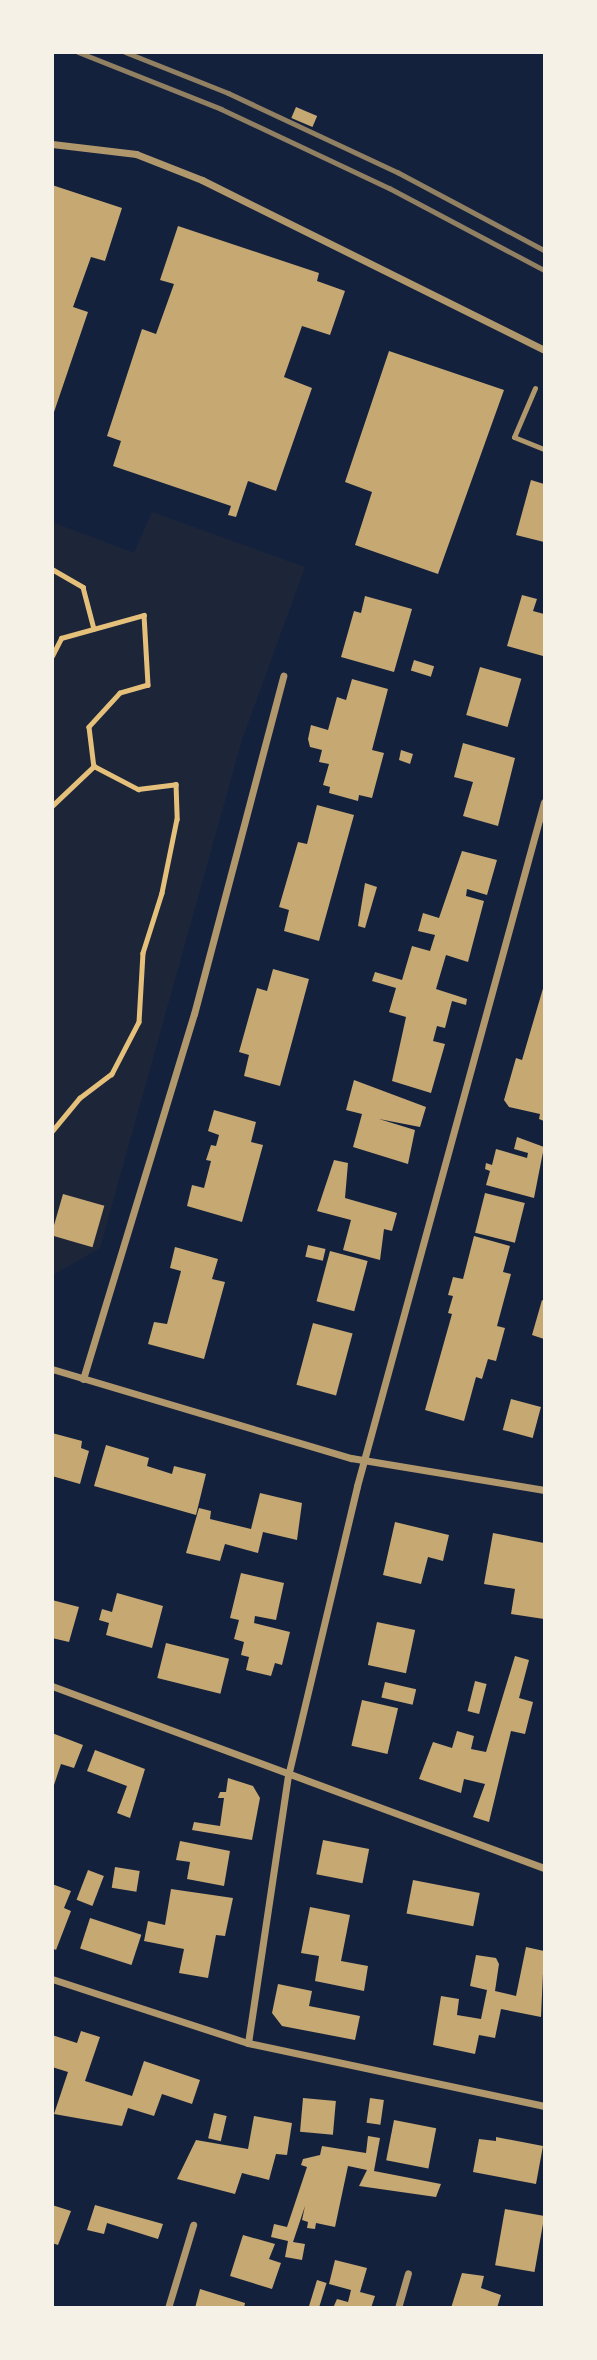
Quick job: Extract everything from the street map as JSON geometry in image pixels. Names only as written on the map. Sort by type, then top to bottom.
[{"type":"street","points":[[52,144],[136,154],[202,180],[544,350]]},
{"type":"street","points":[[83,1379],[194,1014],[283,676]]},
{"type":"street","points":[[248,2043],[288,1776],[363,1460],[544,802]]},
{"type":"street","points":[[52,1369],[363,1460],[544,1490]]},
{"type":"street","points":[[52,1686],[288,1776],[544,1868]]},
{"type":"street","points":[[52,1979],[248,2043],[544,2106]]},
{"type":"street","points":[[168,2308],[194,2225]]},
{"type":"street","points":[[398,2308],[408,2273]]},
{"type":"lane","points":[[535,388],[514,437],[544,449]]},
{"type":"path","points":[[52,569],[83,587],[94,629]]},
{"type":"path","points":[[52,656],[61,638],[144,615],[148,685],[120,692],[89,727],[94,766]]},
{"type":"path","points":[[52,806],[94,766]]},
{"type":"path","points":[[52,1132],[80,1097],[112,1074],[139,1022],[143,953],[162,893],[177,819],[176,785],[138,789],[94,766]]},
{"type":"shaded area","points":[[152,512],[305,567],[242,740],[100,1248],[53,1275],[52,522],[134,553]]},
{"type":"building","points":[[296,107],[317,116],[312,127],[291,118]]},
{"type":"building","points":[[52,185],[122,208],[105,261],[91,257],[73,307],[88,312],[53,415]]},
{"type":"building","points":[[178,226],[319,273],[317,281],[345,291],[330,335],[302,326],[284,377],[312,388],[276,491],[248,481],[236,517],[228,515],[231,506],[113,466],[121,441],[107,436],[142,329],[156,334],[174,284],[160,280]]},
{"type":"building","points":[[389,351],[504,390],[438,574],[355,545],[372,492],[345,482]]},
{"type":"building","points":[[531,480],[544,484],[544,542],[516,535]]},
{"type":"building","points":[[522,595],[537,599],[533,611],[544,614],[543,656],[507,646]]},
{"type":"building","points":[[365,596],[412,609],[394,672],[341,657],[354,611],[361,613]]},
{"type":"building","points":[[414,660],[434,666],[431,677],[411,671]]},
{"type":"building","points":[[480,667],[521,679],[508,727],[466,715]]},
{"type":"building","points":[[352,679],[388,689],[372,750],[384,753],[372,798],[359,795],[358,801],[329,793],[330,787],[323,785],[329,764],[319,762],[322,750],[310,747],[308,739],[311,725],[328,730],[337,697],[346,700]]},
{"type":"building","points":[[463,743],[515,758],[498,826],[463,816],[473,782],[454,777]]},
{"type":"building","points":[[401,750],[413,754],[410,764],[399,760]]},
{"type":"building","points":[[317,805],[354,815],[319,941],[284,931],[289,910],[279,907],[298,842],[307,844]]},
{"type":"building","points":[[462,851],[497,860],[487,895],[467,889],[466,896],[484,901],[468,962],[446,955],[436,989],[467,999],[466,1005],[452,1001],[445,1028],[437,1026],[433,1041],[445,1044],[431,1093],[392,1081],[406,1017],[389,1012],[396,988],[372,981],[375,972],[402,980],[412,946],[430,951],[435,935],[418,931],[423,913],[439,918]]},
{"type":"building","points":[[365,883],[377,887],[365,928],[358,926]]},
{"type":"building","points":[[273,969],[309,979],[280,1086],[244,1076],[249,1055],[239,1052],[257,988],[267,991]]},
{"type":"building","points":[[544,985],[544,1121],[539,1119],[540,1114],[509,1107],[504,1100],[516,1058],[522,1060]]},
{"type":"building","points":[[354,1080],[426,1107],[420,1127],[379,1119],[415,1130],[408,1164],[353,1147],[362,1114],[346,1110]]},
{"type":"building","points":[[214,1110],[256,1122],[251,1142],[263,1145],[242,1222],[187,1206],[192,1185],[204,1188],[211,1161],[206,1160],[211,1145],[216,1146],[219,1135],[208,1131]]},
{"type":"building","points":[[517,1137],[544,1147],[534,1198],[486,1185],[490,1171],[485,1169],[486,1163],[492,1165],[496,1149],[527,1158],[528,1153],[514,1149]]},
{"type":"building","points":[[334,1160],[348,1163],[345,1198],[397,1213],[392,1231],[384,1229],[380,1260],[343,1250],[351,1220],[317,1211]]},
{"type":"building","points":[[485,1193],[525,1203],[515,1243],[475,1233]]},
{"type":"building","points":[[63,1194],[104,1206],[92,1247],[52,1236]]},
{"type":"building","points":[[474,1236],[510,1246],[503,1272],[511,1274],[497,1326],[505,1328],[496,1361],[488,1359],[482,1379],[476,1377],[464,1421],[425,1410],[452,1314],[448,1313],[453,1296],[448,1295],[453,1277],[463,1279]]},
{"type":"building","points":[[308,1245],[326,1249],[323,1261],[305,1257]]},
{"type":"building","points":[[175,1247],[218,1259],[212,1279],[225,1282],[204,1359],[148,1344],[154,1322],[167,1324],[181,1271],[170,1268]]},
{"type":"building","points":[[330,1251],[368,1261],[354,1311],[317,1301]]},
{"type":"building","points":[[542,1300],[544,1301],[544,1339],[532,1335]]},
{"type":"building","points":[[313,1323],[353,1334],[336,1395],[296,1385]]},
{"type":"building","points":[[511,1399],[541,1407],[533,1438],[503,1430]]},
{"type":"building","points":[[52,1433],[82,1441],[81,1448],[89,1451],[80,1484],[52,1476]]},
{"type":"building","points":[[106,1445],[149,1458],[147,1466],[172,1474],[174,1466],[206,1474],[196,1515],[94,1486]]},
{"type":"building","points":[[260,1493],[302,1503],[297,1540],[263,1532],[258,1553],[225,1544],[220,1561],[186,1553],[199,1508],[211,1511],[210,1519],[251,1529]]},
{"type":"building","points":[[395,1522],[449,1535],[443,1561],[428,1557],[421,1584],[383,1575]]},
{"type":"building","points":[[493,1533],[544,1543],[544,1619],[511,1614],[515,1589],[484,1584]]},
{"type":"building","points":[[241,1573],[284,1583],[276,1620],[255,1616],[254,1623],[290,1632],[282,1665],[275,1663],[271,1676],[246,1670],[249,1657],[241,1655],[244,1642],[234,1639],[239,1620],[230,1618]]},
{"type":"building","points":[[117,1593],[163,1606],[152,1648],[106,1635],[109,1623],[99,1620],[102,1609],[112,1612]]},
{"type":"building","points":[[52,1600],[79,1607],[69,1642],[52,1638]]},
{"type":"building","points":[[377,1622],[415,1630],[406,1673],[368,1665]]},
{"type":"building","points":[[166,1643],[229,1659],[220,1694],[157,1678]]},
{"type":"building","points":[[515,1656],[529,1660],[519,1698],[533,1702],[525,1734],[511,1731],[489,1822],[473,1817],[485,1784],[464,1779],[461,1793],[419,1779],[433,1742],[452,1748],[457,1731],[474,1736],[471,1749],[486,1752]]},
{"type":"building","points":[[475,1681],[487,1684],[479,1714],[468,1711]]},
{"type":"building","points":[[385,1682],[416,1689],[413,1705],[381,1698]]},
{"type":"building","points":[[362,1700],[398,1708],[387,1754],[351,1746]]},
{"type":"building","points":[[52,1733],[83,1745],[74,1768],[61,1764],[53,1788]]},
{"type":"building","points":[[95,1750],[145,1769],[130,1818],[117,1813],[127,1786],[87,1771]]},
{"type":"building","points":[[228,1778],[253,1786],[260,1798],[252,1840],[192,1830],[194,1822],[220,1826],[224,1798],[218,1798],[220,1792],[226,1792]]},
{"type":"building","points":[[323,1840],[369,1849],[362,1883],[316,1874]]},
{"type":"building","points":[[180,1841],[230,1851],[224,1886],[187,1879],[190,1862],[176,1860]]},
{"type":"building","points":[[115,1867],[140,1871],[136,1892],[112,1888]]},
{"type":"building","points":[[88,1870],[104,1876],[92,1906],[77,1900]]},
{"type":"building","points":[[413,1880],[480,1893],[473,1926],[407,1913]]},
{"type":"building","points":[[52,1884],[71,1891],[64,1908],[71,1911],[56,1950],[52,1948]]},
{"type":"building","points":[[171,1889],[233,1898],[225,1936],[216,1935],[208,1978],[179,1973],[184,1949],[144,1941],[148,1921],[165,1925]]},
{"type":"building","points":[[310,1907],[350,1915],[341,1961],[368,1966],[364,1991],[315,1981],[319,1956],[301,1953]]},
{"type":"building","points":[[90,1918],[141,1935],[131,1965],[80,1948]]},
{"type":"building","points":[[526,1947],[544,1951],[541,2017],[501,2009],[495,2038],[479,2035],[475,2054],[433,2045],[441,1996],[459,1999],[457,2015],[481,2019],[487,1990],[470,1986],[476,1955],[496,1958],[499,1964],[495,1991],[516,1996]]},
{"type":"building","points":[[278,1984],[312,1991],[309,2006],[360,2016],[355,2040],[282,2026],[272,2013]]},
{"type":"building","points":[[81,2031],[100,2037],[85,2081],[132,2096],[144,2061],[200,2080],[192,2104],[162,2094],[154,2116],[128,2108],[122,2126],[54,2114],[68,2072],[52,2067],[52,2035],[77,2043]]},
{"type":"building","points":[[303,2098],[336,2101],[333,2135],[300,2132]]},
{"type":"building","points":[[370,2098],[384,2100],[380,2125],[367,2123]]},
{"type":"building","points":[[214,2113],[227,2116],[221,2141],[208,2138]]},
{"type":"building","points":[[254,2116],[292,2123],[287,2155],[276,2154],[269,2180],[242,2173],[235,2194],[177,2179],[196,2140],[248,2149]]},
{"type":"building","points":[[394,2120],[436,2128],[428,2168],[386,2160]]},
{"type":"building","points":[[368,2136],[380,2138],[374,2171],[441,2184],[436,2197],[359,2186],[367,2170],[348,2166],[335,2227],[316,2223],[315,2229],[307,2228],[308,2222],[302,2220],[305,2206],[293,2242],[305,2244],[302,2260],[285,2257],[288,2241],[271,2237],[274,2224],[287,2227],[307,2167],[301,2165],[303,2159],[320,2155],[322,2146],[366,2153]]},
{"type":"building","points":[[496,2137],[543,2146],[536,2184],[473,2172],[479,2139],[496,2141]]},
{"type":"building","points":[[52,2205],[71,2211],[58,2245],[52,2243]]},
{"type":"building","points":[[95,2205],[163,2224],[158,2239],[107,2223],[104,2234],[87,2230]]},
{"type":"building","points":[[505,2209],[544,2216],[534,2272],[495,2265]]},
{"type":"building","points":[[243,2235],[275,2244],[269,2259],[281,2263],[272,2289],[230,2276]]},
{"type":"building","points":[[335,2260],[367,2268],[360,2292],[375,2296],[371,2308],[333,2308],[337,2299],[348,2302],[351,2290],[329,2284]]},
{"type":"building","points":[[462,2273],[484,2276],[481,2288],[501,2295],[497,2308],[451,2308]]},
{"type":"building","points":[[317,2280],[327,2283],[319,2308],[309,2308]]},
{"type":"building","points":[[200,2289],[245,2303],[244,2308],[195,2308]]},
{"type":"railway","points":[[78,52],[221,109],[389,188],[544,270]]},
{"type":"railway","points":[[125,52],[228,93],[397,172],[544,250]]}]
